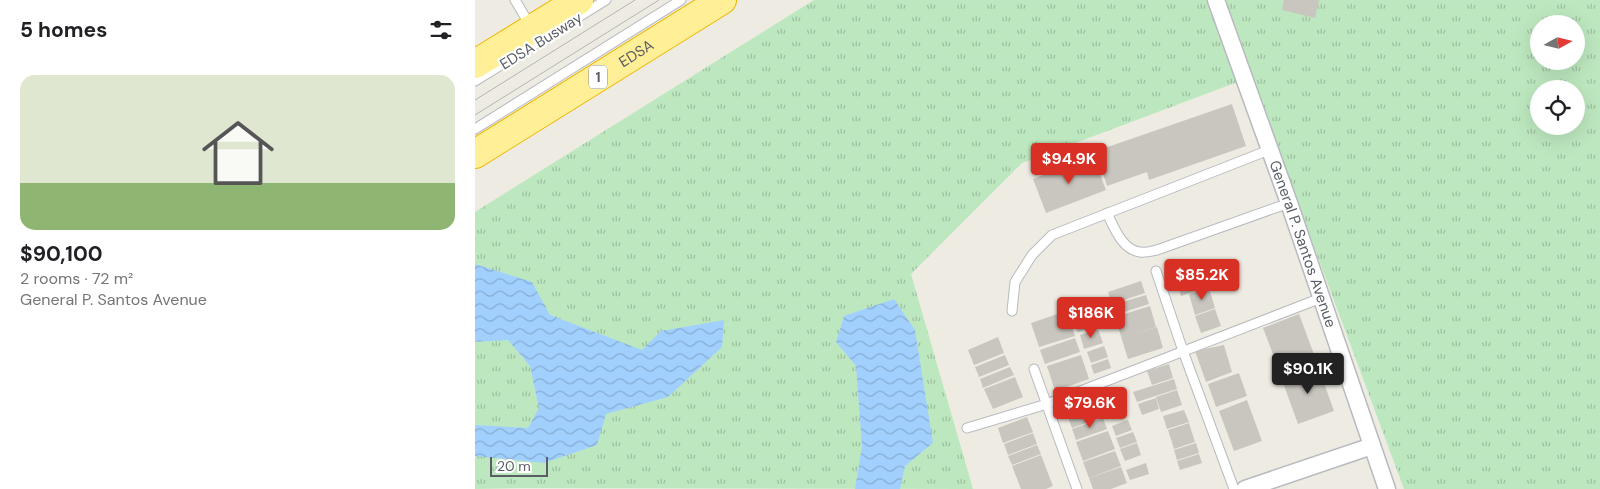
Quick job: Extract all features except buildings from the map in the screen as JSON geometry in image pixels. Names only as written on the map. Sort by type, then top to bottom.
[{"type":"highway","points":[[475,64],[579,0]]},
{"type":"highway","name":"EDSA","points":[[475,154],[722,0]]},
{"type":"street","name":"General P. Santos Avenue","points":[[1216,0],[1289,203],[1387,489]]},
{"type":"street","points":[[1245,489],[1371,446]]},
{"type":"lane","points":[[515,0],[533,29]]},
{"type":"lane","name":"EDSA Busway","points":[[475,81],[606,0]]},
{"type":"lane","points":[[475,129],[681,0]]},
{"type":"lane","points":[[1011,311],[1015,282],[1032,255],[1052,235],[1269,150]]},
{"type":"lane","points":[[1107,213],[1116,233],[1126,246],[1139,252],[1157,250],[1289,203]]},
{"type":"lane","points":[[1156,271],[1183,351],[1234,489]]},
{"type":"lane","points":[[967,428],[1047,404],[1321,298]]},
{"type":"lane","points":[[1033,369],[1077,489]]},
{"type":"green space","points":[[814,0],[1600,0],[1600,489],[1404,489],[1251,77],[1022,163],[911,274],[973,489],[475,489],[475,212]]},
{"type":"water","points":[[475,264],[532,282],[550,315],[642,350],[661,331],[724,320],[722,347],[668,397],[606,414],[597,445],[544,463],[475,456],[475,425],[528,428],[539,408],[530,366],[508,340],[475,342]]},
{"type":"water","points":[[894,299],[915,330],[933,443],[905,466],[900,489],[855,489],[862,446],[856,366],[836,342],[844,316]]},
{"type":"tram line","points":[[475,100],[635,0]]},
{"type":"tram line","points":[[475,115],[659,0]]}]
